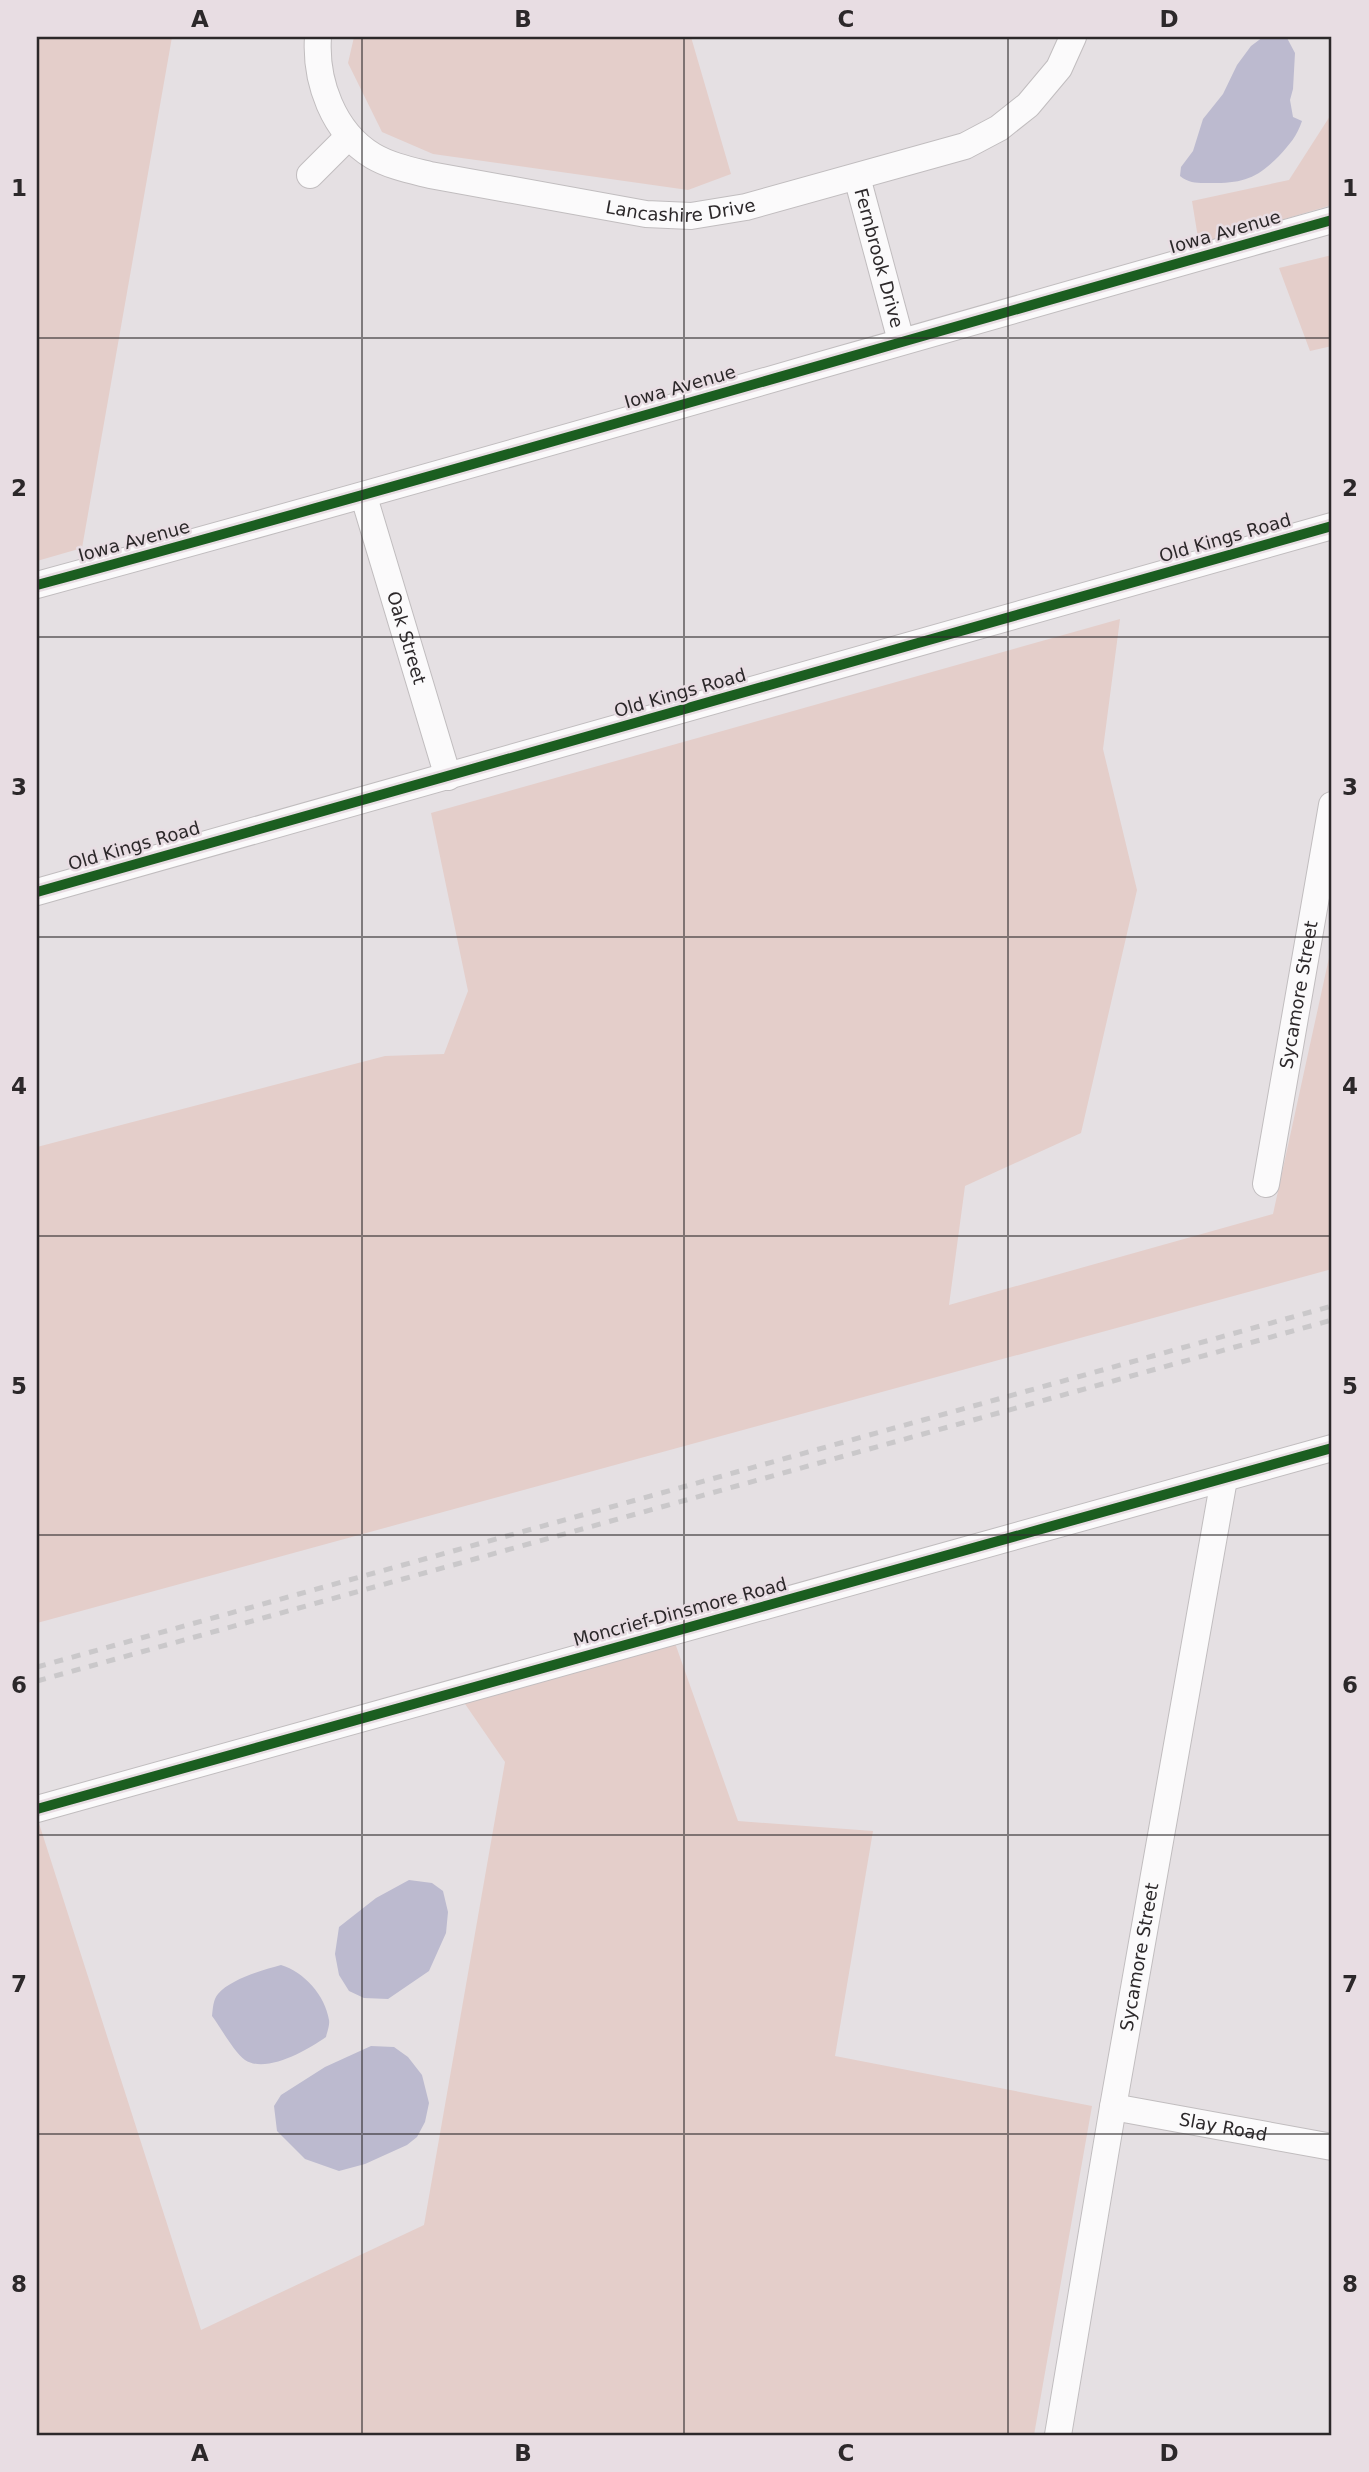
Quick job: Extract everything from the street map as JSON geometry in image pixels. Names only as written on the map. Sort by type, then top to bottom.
[{"type":"street","name":"Lancashire Drive","points":[[318,37],[321,82],[333,112],[348,137],[373,156],[400,168],[646,214],[691,216],[746,207],[965,146],[999,128],[1028,105],[1059,68],[1073,37]]},
{"type":"street","points":[[310,175],[348,137]]},
{"type":"street","name":"Fernbrook Drive","points":[[857,177],[901,341]]},
{"type":"street","name":"Iowa Avenue","points":[[37,585],[364,497],[901,341],[1332,220]]},
{"type":"street","name":"Oak Street","points":[[364,497],[448,777]]},
{"type":"street","name":"Old Kings Road","points":[[37,892],[1332,526]]},
{"type":"street","name":"Sycamore Street","points":[[1266,1184],[1332,805]]},
{"type":"street","name":"Moncrief-Dinsmore Road","points":[[37,1809],[1332,1448]]},
{"type":"street","name":"Sycamore Street","points":[[1058,2435],[1223,1479]]},
{"type":"street","name":"Slay Road","points":[[1113,2107],[1332,2147]]},
{"type":"shaded area","points":[[37,37],[172,37],[82,548],[37,561]]},
{"type":"shaded area","points":[[354,37],[691,37],[731,174],[688,190],[433,154],[382,132],[348,63]]},
{"type":"shaded area","points":[[1332,100],[1332,205],[1199,244],[1192,201],[1289,180],[1330,116]]},
{"type":"shaded area","points":[[1332,255],[1332,346],[1310,351],[1279,268]]},
{"type":"shaded area","points":[[1120,619],[1103,749],[1137,890],[1081,1133],[965,1186],[949,1305],[1273,1214],[1332,944],[1332,1269],[37,1623],[37,1147],[385,1056],[444,1054],[468,991],[431,813]]},
{"type":"shaded area","points":[[675,1643],[738,1821],[873,1831],[835,2056],[1092,2106],[1034,2435],[37,2435],[37,1817],[201,2330],[424,2225],[505,1762],[463,1701]]},
{"type":"water","points":[[1263,37],[1287,38],[1295,53],[1290,100],[1293,117],[1302,121],[1295,136],[1271,164],[1256,175],[1241,181],[1211,183],[1184,179],[1180,176],[1181,167],[1193,151],[1203,119],[1223,94],[1237,65],[1251,46]]},
{"type":"water","points":[[409,1880],[432,1883],[443,1891],[448,1912],[446,1933],[429,1971],[388,1999],[364,1998],[349,1991],[339,1975],[335,1954],[339,1927],[376,1898]]},
{"type":"water","points":[[281,1965],[298,1973],[318,1993],[329,2020],[326,2037],[287,2059],[254,2064],[236,2051],[212,2016],[214,2001],[218,1994],[231,1984]]},
{"type":"water","points":[[371,2046],[394,2047],[408,2057],[422,2075],[429,2103],[425,2122],[417,2137],[407,2145],[365,2164],[339,2171],[305,2159],[277,2131],[274,2106],[281,2095],[325,2067]]},
{"type":"railway","points":[[37,1667],[1332,1306]]},
{"type":"railway","points":[[37,1681],[1332,1320]]},
{"type":"cycle path","points":[[37,585],[361,496],[1332,220]]},
{"type":"cycle path","points":[[37,892],[1332,526]]},
{"type":"cycle path","points":[[37,1809],[1332,1448]]}]
